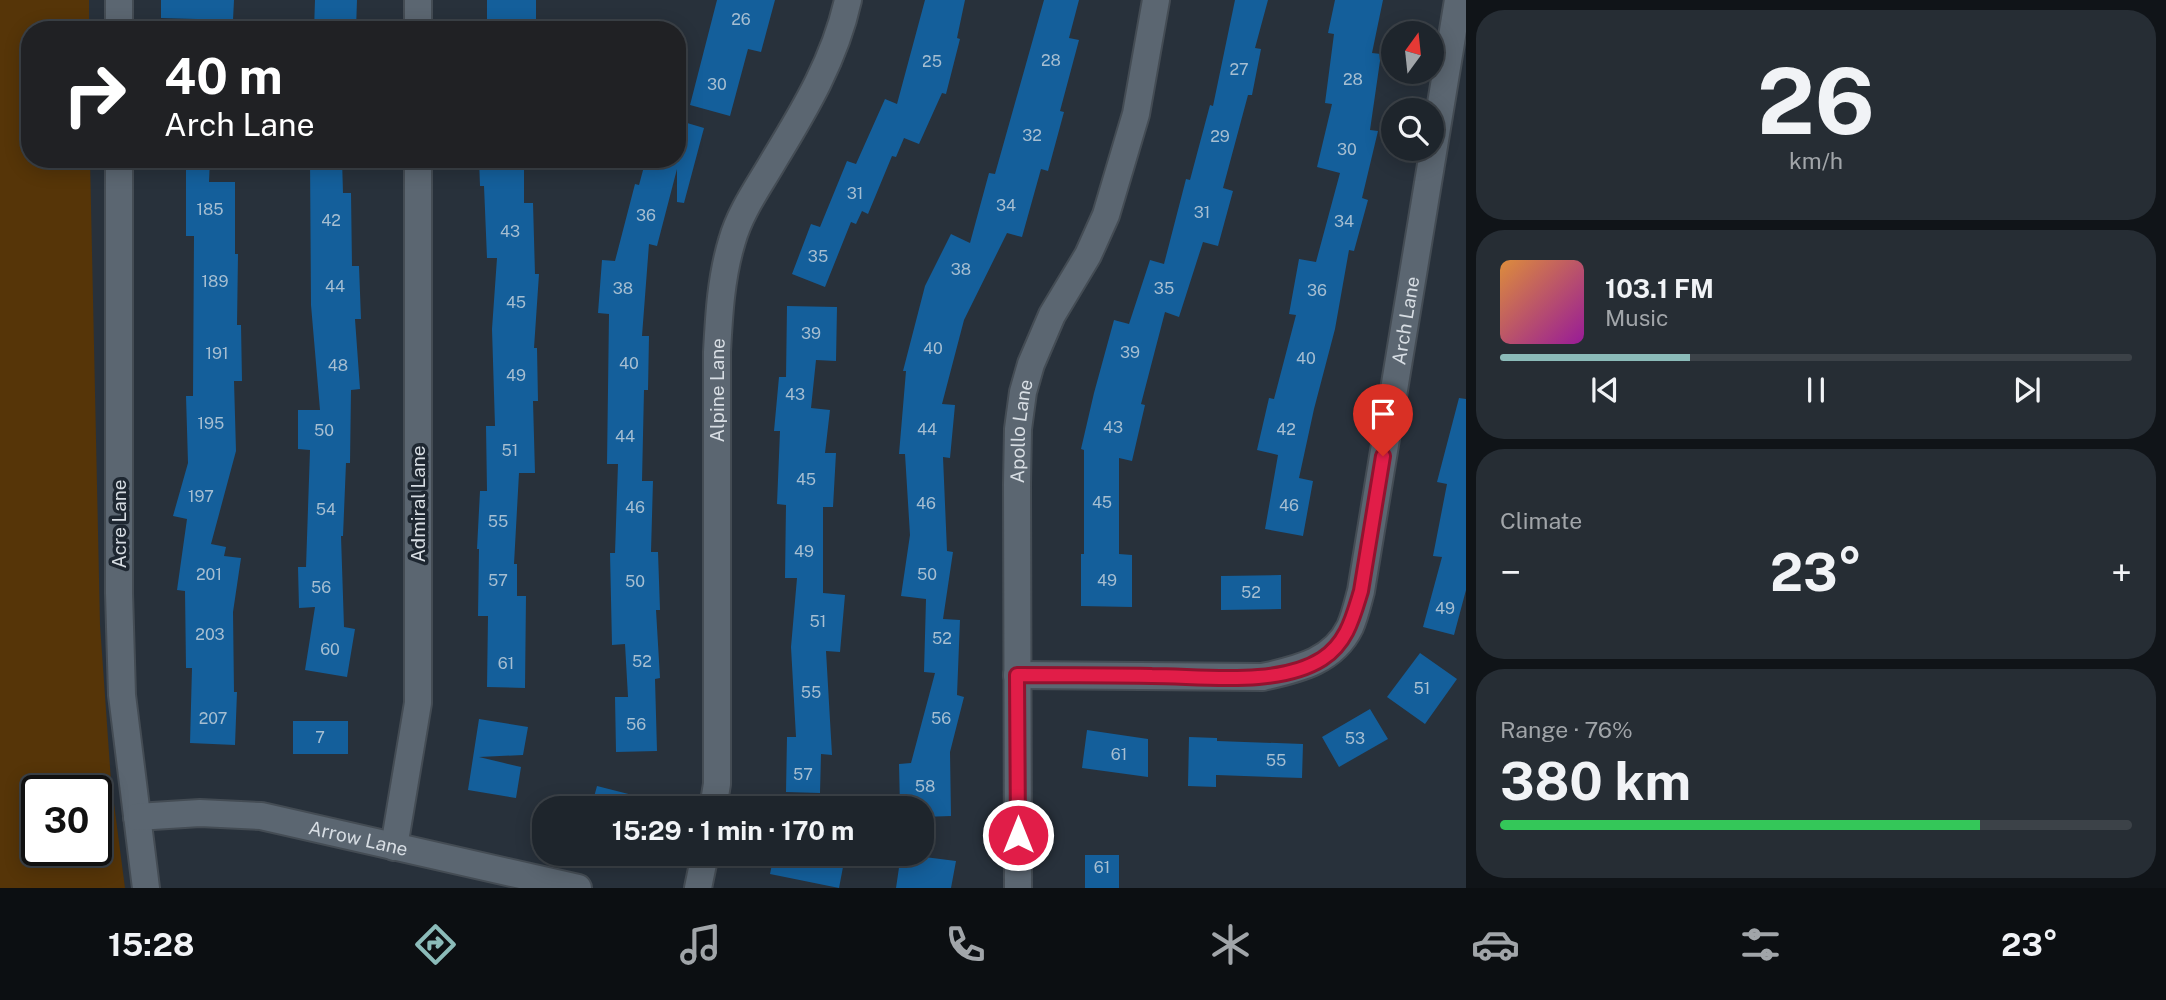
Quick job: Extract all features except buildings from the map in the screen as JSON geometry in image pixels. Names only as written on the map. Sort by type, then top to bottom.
[{"type":"street","points":[[119,0],[119,21]]},
{"type":"street","points":[[418,0],[418,21]]},
{"type":"street","name":"Alpine Lane","points":[[715,796],[717,352],[721,291],[732,239],[814,93],[841,31],[848,0]]},
{"type":"street","name":"Apollo Lane","points":[[1018,888],[1017,470],[1018,429],[1023,391],[1031,364],[1052,315],[1088,255],[1107,215],[1136,114],[1156,0]]},
{"type":"street","name":"Arch Lane","points":[[1017,675],[1263,677],[1303,668],[1322,659],[1336,647],[1350,627],[1361,591],[1458,0]]},
{"type":"street","name":"Acre Lane","points":[[119,168],[119,593],[122,695],[146,888]]},
{"type":"street","name":"Admiral Lane","points":[[394,847],[418,703],[418,168]]},
{"type":"street","name":"Arrow Lane","points":[[137,817],[200,813],[261,816],[578,888]]},
{"type":"street","points":[[698,888],[703,866]]},
{"type":"shaded area","points":[[0,0],[89,0],[89,21],[21,21],[21,168],[90,168],[100,625],[111,775],[21,775],[21,866],[112,866],[112,789],[125,888],[0,888]]},
{"type":"route","points":[[1018,835],[1017,675],[1263,677],[1303,668],[1322,659],[1336,647],[1350,627],[1356,609],[1383,456]]}]
